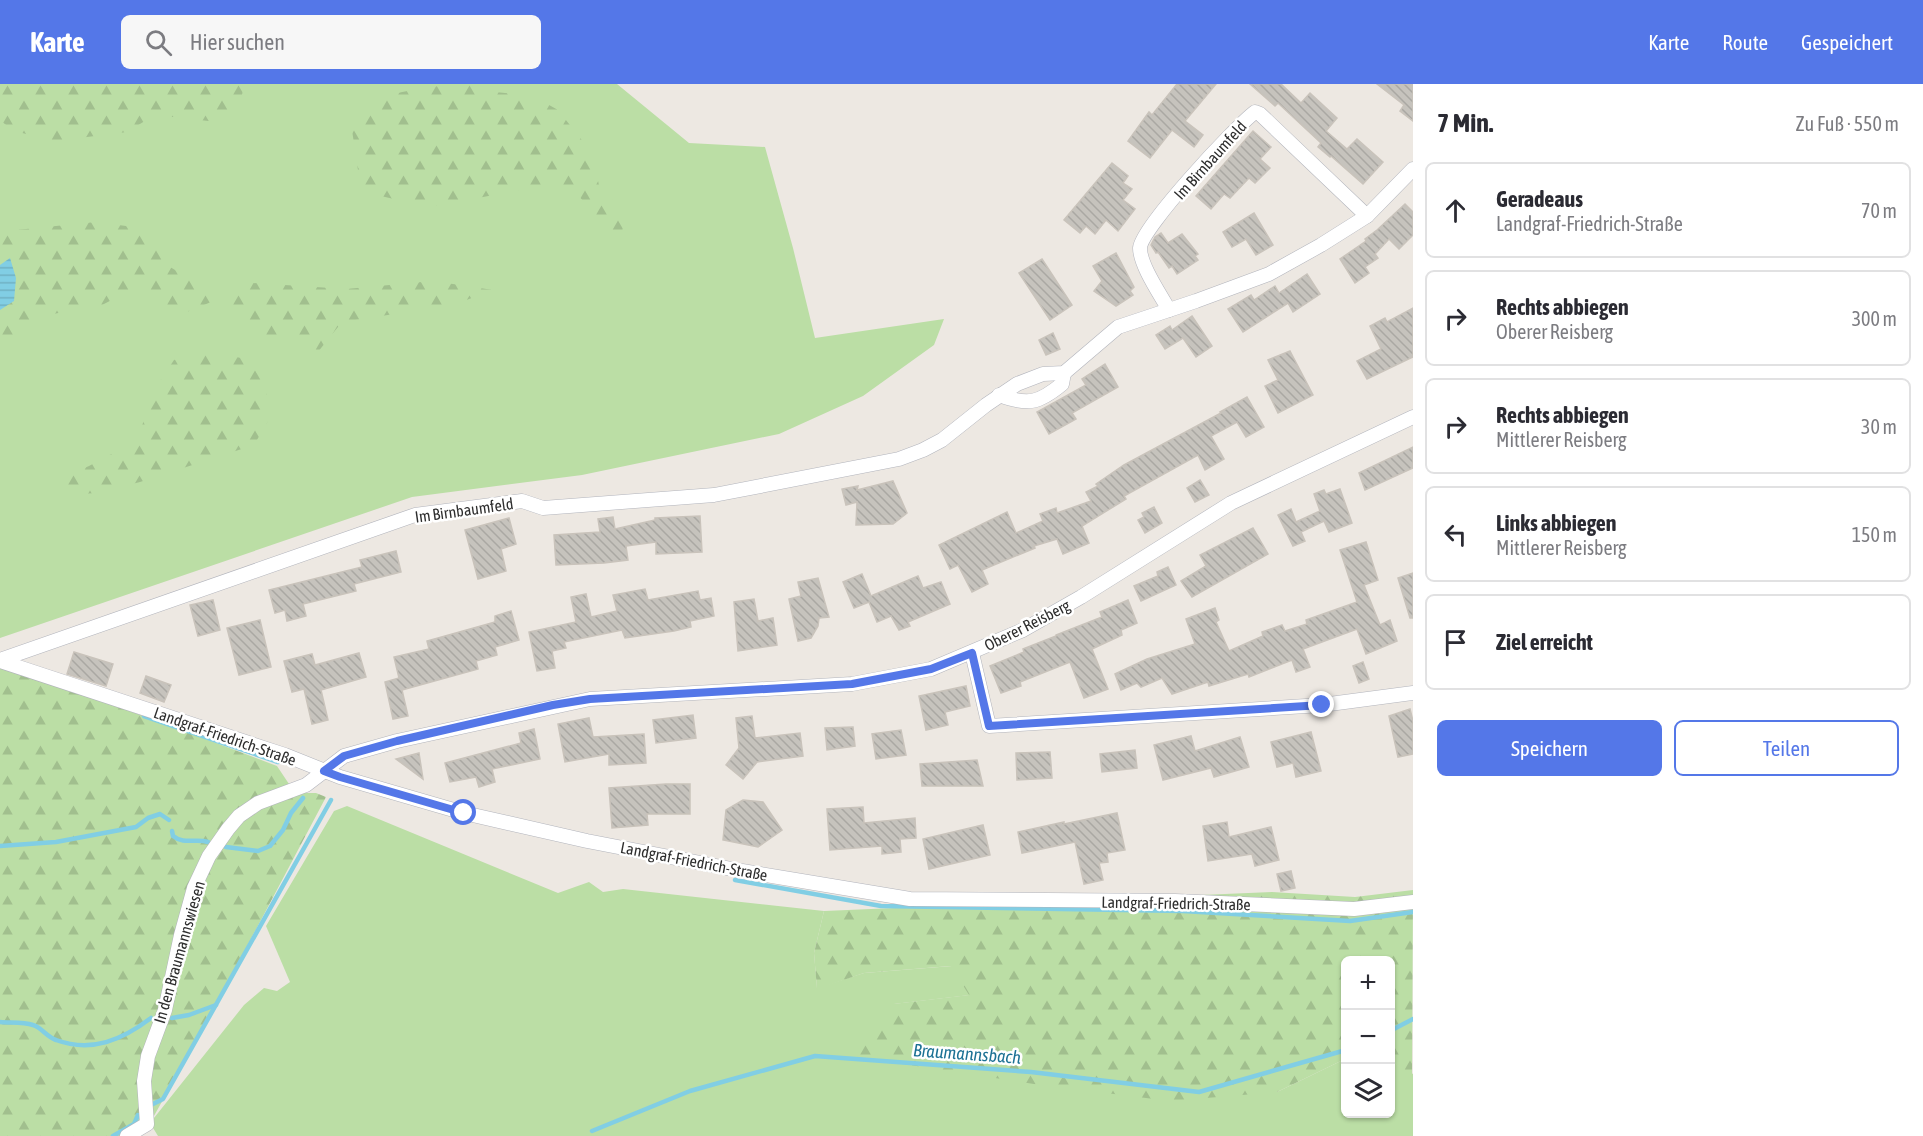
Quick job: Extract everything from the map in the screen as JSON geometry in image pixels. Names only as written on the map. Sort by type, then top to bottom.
[{"type":"street","name":"Im Birnbaumfeld","points":[[1169,310],[1141,258],[1140,245],[1146,233],[1179,193],[1255,112],[1260,114],[1366,216]]},
{"type":"street","points":[[999,395],[1029,402],[1041,398],[1062,384],[1064,373],[1118,327],[1269,274],[1366,216],[1413,169]]},
{"type":"street","name":"Im Birnbaumfeld","points":[[0,660],[415,515],[522,501],[543,508],[714,495],[899,459],[942,440],[999,395],[1017,384],[1043,374],[1064,373]]},
{"type":"street","name":"Oberer Reisberg","points":[[324,771],[344,756],[397,741],[553,705],[590,699],[852,684],[931,669],[1023,630],[1081,597],[1231,503],[1413,417]]},
{"type":"street","points":[[972,653],[989,726],[1322,705],[1413,693]]},
{"type":"street","name":"Landgraf-Friedrich-Straße","points":[[0,660],[285,755],[340,777],[464,813],[587,841],[742,871],[910,899],[1175,901],[1354,909],[1413,902]]},
{"type":"street","name":"In den Braumannswiesen","points":[[128,1136],[151,1130],[144,1081],[148,1056],[165,1010],[181,934],[194,888],[209,856],[228,829],[249,808],[306,786],[324,771]]},
{"type":"green space","points":[[0,84],[617,84],[689,143],[765,147],[815,338],[944,319],[934,345],[863,396],[779,434],[582,475],[412,497],[0,638]]},
{"type":"green space","points":[[0,84],[245,84],[239,105],[230,121],[217,122],[165,116],[148,119],[127,132],[55,141],[14,131],[1,121]]},
{"type":"green space","points":[[440,84],[479,84],[485,91],[533,96],[558,110],[592,153],[600,190],[626,214],[622,232],[611,238],[602,232],[587,205],[574,191],[553,184],[429,207],[372,194],[359,177],[352,130],[368,109],[380,99]]},
{"type":"green space","points":[[96,222],[126,226],[157,243],[165,264],[192,280],[216,289],[211,302],[187,312],[162,304],[135,288],[102,305],[42,316],[13,341],[0,348],[0,236],[16,230]]},
{"type":"green space","points":[[433,281],[493,290],[453,305],[342,322],[313,358],[294,335],[263,349],[259,322],[228,320],[223,299],[238,282],[346,289]]},
{"type":"green space","points":[[197,350],[247,359],[266,385],[268,421],[254,445],[140,482],[96,493],[66,495],[64,477],[117,451],[139,434],[156,387],[174,360]]},
{"type":"green space","points":[[0,666],[158,721],[277,766],[295,793],[316,793],[326,797],[216,1005],[150,1123],[123,1136],[0,1136]]},
{"type":"green space","points":[[347,806],[558,893],[589,882],[603,892],[623,889],[824,911],[814,953],[817,988],[864,973],[952,966],[970,995],[894,1004],[1277,1092],[1341,1061],[1341,1118],[1395,1118],[1395,1063],[1413,1074],[1413,1136],[158,1136],[150,1123],[244,1005],[264,988],[277,991],[290,982],[266,926],[334,811]]},
{"type":"green space","points":[[1413,890],[1412,1075],[1395,1064],[1395,956],[1341,956],[1341,1061],[1277,1092],[1170,1101],[1034,1084],[851,1056],[893,1004],[969,995],[951,966],[864,973],[817,989],[814,953],[824,911],[1272,892],[1355,897]]},
{"type":"water","points":[[10,258],[16,278],[14,301],[0,310],[0,265]]},
{"type":"building","points":[[1177,84],[1216,84],[1185,121],[1203,135],[1194,147],[1172,130],[1150,158],[1128,141],[1149,112],[1152,115]]},
{"type":"building","points":[[1250,84],[1281,84],[1301,103],[1310,93],[1337,118],[1326,131],[1347,149],[1357,139],[1383,162],[1363,184],[1318,147],[1321,143],[1278,103],[1275,106]]},
{"type":"building","points":[[1377,84],[1413,84],[1413,121],[1400,111],[1404,105]]},
{"type":"building","points":[[1253,131],[1271,147],[1260,159],[1270,168],[1255,183],[1249,178],[1230,198],[1224,194],[1211,209],[1196,196]]},
{"type":"building","points":[[1112,163],[1128,176],[1123,183],[1132,189],[1123,200],[1135,209],[1118,231],[1106,220],[1095,234],[1086,226],[1080,233],[1064,220]]},
{"type":"building","points":[[1405,204],[1413,212],[1413,235],[1399,249],[1389,239],[1375,254],[1378,258],[1365,267],[1369,273],[1355,283],[1340,259],[1366,241],[1365,239]]},
{"type":"building","points":[[1254,213],[1273,245],[1256,255],[1246,239],[1232,247],[1223,232]]},
{"type":"building","points":[[1161,233],[1168,243],[1182,234],[1198,254],[1195,256],[1198,260],[1177,274],[1172,266],[1169,268],[1151,245],[1155,237]]},
{"type":"building","points":[[1116,253],[1134,287],[1130,291],[1133,295],[1116,306],[1094,291],[1102,281],[1093,266]]},
{"type":"building","points":[[1042,259],[1072,305],[1050,320],[1019,273]]},
{"type":"building","points":[[1307,274],[1320,294],[1293,312],[1288,303],[1243,332],[1228,309],[1251,295],[1254,300],[1275,286],[1279,293]]},
{"type":"building","points":[[1413,308],[1413,357],[1367,379],[1357,361],[1381,349],[1370,326],[1385,318],[1387,322]]},
{"type":"building","points":[[1192,316],[1212,346],[1196,357],[1183,338],[1165,349],[1156,335],[1170,326],[1172,330]]},
{"type":"building","points":[[1053,333],[1060,349],[1046,355],[1039,340]]},
{"type":"building","points":[[1290,351],[1313,395],[1278,413],[1265,386],[1278,380],[1268,360]]},
{"type":"building","points":[[1105,364],[1118,387],[1072,413],[1076,419],[1049,434],[1037,412],[1086,385],[1082,379]]},
{"type":"building","points":[[1247,397],[1264,427],[1246,437],[1237,422],[1211,436],[1224,459],[1205,470],[1198,455],[1124,496],[1126,499],[1082,526],[1089,543],[1063,554],[1057,539],[1034,546],[1035,548],[982,570],[988,584],[972,592],[958,565],[950,569],[939,545],[1007,512],[1016,533],[1043,521],[1040,514],[1056,508],[1057,513],[1091,501],[1086,492],[1098,486],[1096,484],[1124,465]]},
{"type":"building","points":[[1413,447],[1413,468],[1365,490],[1359,473]]},
{"type":"building","points":[[1200,480],[1209,495],[1195,502],[1187,488]]},
{"type":"building","points":[[893,481],[907,513],[893,524],[856,525],[857,502],[846,505],[842,489],[858,486],[857,490]]},
{"type":"building","points":[[1340,489],[1352,523],[1329,532],[1324,521],[1301,532],[1305,541],[1293,546],[1278,515],[1291,509],[1296,522],[1320,511],[1314,494],[1324,490],[1326,494]]},
{"type":"building","points":[[1154,507],[1162,523],[1145,533],[1138,520],[1144,517],[1142,513]]},
{"type":"building","points":[[700,516],[702,552],[656,554],[656,542],[626,546],[628,560],[556,565],[554,535],[600,532],[598,519],[613,517],[615,529],[655,520],[655,518]]},
{"type":"building","points":[[509,518],[516,544],[501,549],[506,571],[478,579],[465,530]]},
{"type":"building","points":[[1253,528],[1268,554],[1192,597],[1181,581],[1206,566],[1200,555]]},
{"type":"building","points":[[1366,542],[1378,580],[1364,585],[1380,625],[1390,620],[1397,641],[1366,654],[1357,629],[1303,649],[1310,667],[1296,672],[1292,660],[1249,677],[1248,674],[1209,686],[1208,682],[1172,694],[1162,678],[1141,687],[1137,683],[1121,690],[1115,674],[1147,659],[1195,644],[1186,619],[1215,608],[1219,620],[1216,622],[1229,651],[1263,636],[1262,632],[1282,625],[1285,631],[1307,624],[1306,620],[1357,602],[1340,550]]},
{"type":"building","points":[[396,551],[401,572],[354,584],[356,591],[303,604],[306,616],[287,621],[285,610],[275,613],[269,590],[362,567],[360,560]]},
{"type":"building","points":[[1168,567],[1176,585],[1141,601],[1134,586],[1158,576],[1157,572]]},
{"type":"building","points":[[1413,573],[1413,618],[1410,618],[1398,578]]},
{"type":"building","points":[[862,574],[871,596],[918,576],[923,588],[941,582],[950,604],[908,622],[910,626],[899,630],[891,616],[877,622],[869,602],[854,608],[843,582]]},
{"type":"building","points":[[818,578],[829,617],[819,618],[818,626],[811,638],[798,641],[789,599],[801,596],[798,582]]},
{"type":"building","points":[[645,589],[648,600],[698,591],[700,600],[711,598],[714,616],[690,621],[691,627],[674,631],[625,638],[622,630],[564,642],[566,648],[552,651],[555,668],[537,671],[529,632],[576,622],[571,597],[586,594],[591,617],[617,611],[613,595]]},
{"type":"building","points":[[754,599],[758,621],[773,618],[777,645],[738,651],[734,602]]},
{"type":"building","points":[[213,600],[220,630],[198,636],[190,605]]},
{"type":"building","points":[[1128,600],[1137,623],[1121,630],[1122,635],[1092,649],[1108,689],[1084,698],[1070,662],[1020,682],[1021,686],[1001,693],[990,666],[1024,652],[1023,649],[1102,617],[1100,612]]},
{"type":"building","points":[[511,611],[519,640],[495,647],[497,655],[476,661],[478,669],[402,690],[408,716],[393,719],[385,682],[399,678],[394,657],[429,649],[427,641],[495,622],[495,616]]},
{"type":"building","points":[[260,620],[271,667],[239,675],[227,628]]},
{"type":"building","points":[[74,652],[113,664],[106,686],[67,674]]},
{"type":"building","points":[[359,653],[366,677],[321,690],[328,720],[312,724],[304,689],[292,692],[284,661],[312,654],[315,665]]},
{"type":"building","points":[[1363,662],[1369,679],[1359,683],[1353,666]]},
{"type":"building","points":[[146,676],[171,685],[164,702],[140,693]]},
{"type":"building","points":[[966,686],[970,706],[945,712],[948,725],[926,730],[919,696]]},
{"type":"building","points":[[1410,709],[1413,721],[1413,754],[1398,757],[1389,716]]},
{"type":"building","points":[[693,715],[696,738],[656,743],[653,720]]},
{"type":"building","points":[[752,716],[755,738],[800,733],[803,756],[757,762],[743,779],[726,765],[739,748],[736,718]]},
{"type":"building","points":[[589,718],[593,737],[644,734],[646,763],[609,765],[609,754],[565,762],[558,724]]},
{"type":"building","points":[[853,727],[855,746],[827,750],[825,728]]},
{"type":"building","points":[[534,729],[540,759],[492,769],[495,782],[479,787],[476,777],[450,782],[445,763],[521,743],[519,733]]},
{"type":"building","points":[[901,730],[906,755],[876,759],[872,734]]},
{"type":"building","points":[[1311,732],[1321,771],[1296,777],[1293,763],[1277,767],[1271,742]]},
{"type":"building","points":[[1191,736],[1195,751],[1240,737],[1249,767],[1214,777],[1211,768],[1163,780],[1154,745]]},
{"type":"building","points":[[1135,750],[1137,768],[1102,772],[1100,754]]},
{"type":"building","points":[[1050,752],[1052,778],[1017,780],[1016,753]]},
{"type":"building","points":[[419,753],[423,779],[396,759]]},
{"type":"building","points":[[977,760],[983,786],[922,786],[920,764]]},
{"type":"building","points":[[690,784],[690,814],[647,814],[648,825],[612,828],[609,788]]},
{"type":"building","points":[[743,800],[763,802],[782,830],[758,847],[723,840],[726,810]]},
{"type":"building","points":[[863,807],[864,823],[915,818],[916,838],[900,839],[901,852],[882,854],[882,846],[830,850],[827,809]]},
{"type":"building","points":[[1117,813],[1125,850],[1107,853],[1108,862],[1099,863],[1103,880],[1084,884],[1075,842],[1022,853],[1018,832]]},
{"type":"building","points":[[1227,822],[1229,837],[1271,827],[1279,860],[1255,866],[1252,854],[1208,861],[1203,826]]},
{"type":"building","points":[[983,825],[990,855],[929,869],[923,839]]},
{"type":"building","points":[[1291,871],[1295,888],[1281,891],[1277,874]]},
{"type":"waterway","points":[[144,716],[278,762]]},
{"type":"waterway","points":[[226,847],[258,851],[270,846],[303,798]]},
{"type":"waterway","points":[[153,1104],[163,1099],[331,800]]},
{"type":"waterway","points":[[0,846],[56,842],[136,827],[148,818],[160,814],[169,820]]},
{"type":"waterway","points":[[172,831],[173,836],[177,839],[208,842]]},
{"type":"waterway","points":[[735,880],[881,906],[1183,911],[1350,921],[1413,912]]},
{"type":"waterway","points":[[172,1018],[189,1015],[216,1005]]},
{"type":"waterway","points":[[0,1022],[33,1025],[50,1037],[69,1044],[94,1045],[129,1033],[151,1018]]},
{"type":"waterway","name":"Braumannsbach","points":[[1395,1028],[1413,1019]]},
{"type":"waterway","name":"Braumannsbach","points":[[592,1131],[690,1091],[815,1056],[1031,1072],[1199,1092],[1341,1051]]},
{"type":"waterway","points":[[113,1136],[134,1124],[138,1115]]},
{"type":"route","points":[[464,813],[324,771],[344,756],[397,741],[553,705],[590,699],[852,684],[931,669],[972,653],[989,726],[1322,705]]}]
